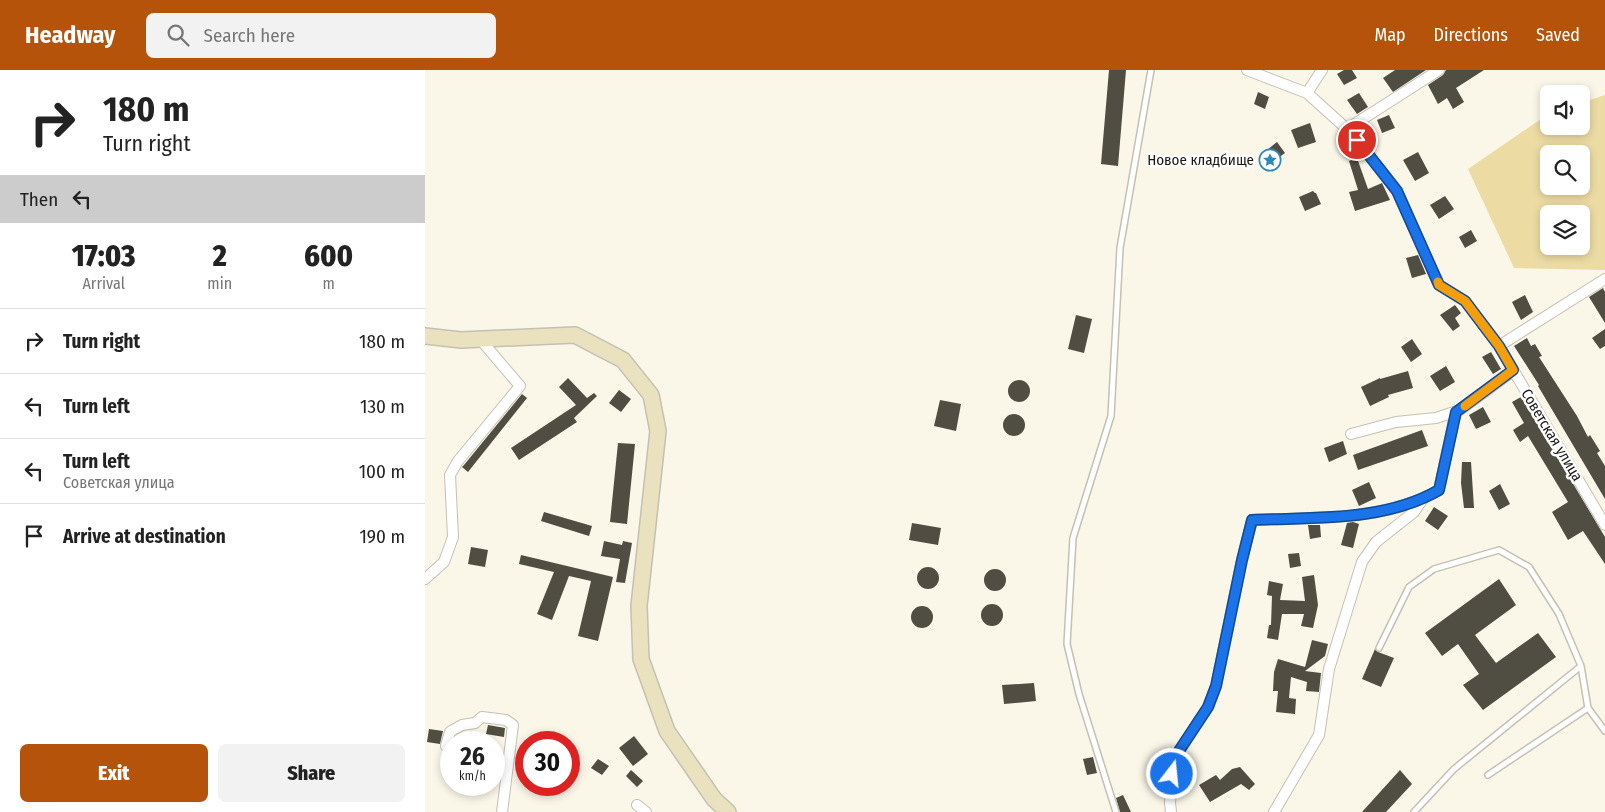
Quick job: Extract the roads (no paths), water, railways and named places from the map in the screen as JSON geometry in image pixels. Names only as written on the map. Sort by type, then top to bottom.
[{"type":"main road","points":[[425,336],[461,340],[575,335],[623,360],[651,395],[658,431],[639,606],[641,659],[667,731],[714,799],[727,812]]},
{"type":"street","name":"Советская улица","points":[[1247,70],[1274,74],[1307,94],[1347,129],[1397,191],[1439,285],[1465,301],[1499,346],[1605,525]]},
{"type":"street","points":[[1307,94],[1322,70]]},
{"type":"street","points":[[1347,129],[1439,70]]},
{"type":"street","points":[[1499,346],[1605,279]]},
{"type":"street","points":[[425,579],[444,562],[453,537],[450,475],[458,461],[520,386],[480,339]]},
{"type":"street","points":[[1351,434],[1396,422],[1436,418],[1456,412],[1513,370]]},
{"type":"street","points":[[1171,812],[1173,760],[1208,707],[1216,686],[1252,520],[1367,514],[1423,499],[1439,490],[1456,412]]},
{"type":"street","points":[[1274,812],[1319,735],[1329,669],[1362,562],[1376,542],[1414,512],[1423,499]]},
{"type":"street","points":[[452,731],[462,725],[475,723],[482,717],[506,720],[513,725],[505,788]]},
{"type":"street","points":[[502,812],[504,796]]},
{"type":"street","points":[[637,805],[646,812]]},
{"type":"lane","points":[[1116,812],[1079,694],[1067,644],[1073,538],[1111,416],[1120,248],[1151,70]]},
{"type":"lane","points":[[1379,648],[1409,587],[1435,569],[1499,550],[1529,567],[1559,614],[1581,666],[1588,708],[1605,731]]},
{"type":"lane","points":[[1414,812],[1454,769],[1581,666]]},
{"type":"lane","points":[[1488,775],[1588,708]]},
{"type":"place","name":"Новое кладбище","points":[[1270,160]]}]
